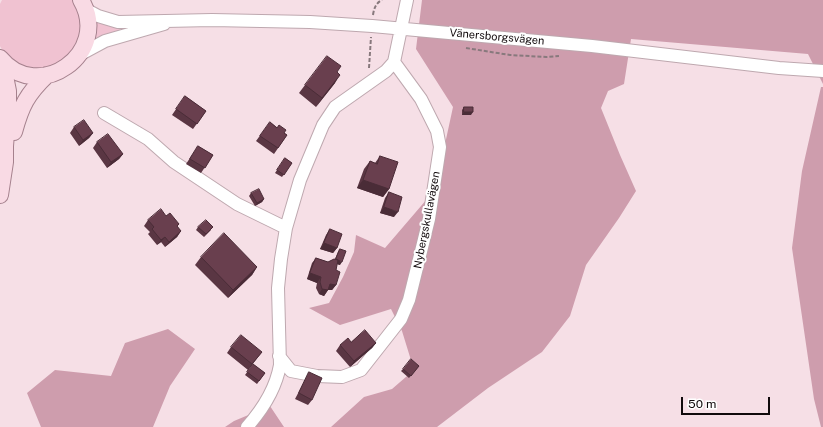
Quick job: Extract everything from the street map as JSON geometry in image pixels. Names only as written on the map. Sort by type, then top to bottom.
[{"type":"main road","points":[[79,55],[85,44],[88,32],[87,16],[83,4]]},
{"type":"main road","name":"Vänersborgsvägen","points":[[1,60],[12,69],[25,74],[38,76],[47,75],[64,69],[79,55]]},
{"type":"main road","points":[[0,196],[5,162],[8,108],[8,91],[1,60]]},
{"type":"main road","points":[[5,162],[19,112],[36,85],[47,75]]},
{"type":"street","points":[[247,427],[263,405],[273,388],[278,375],[280,365],[278,288],[286,228],[300,180],[324,125],[335,107],[386,71],[394,62],[407,0]]},
{"type":"street","name":"Vänersborgsvägen","points":[[83,4],[98,16],[118,22],[152,20],[170,22],[212,20],[310,22],[401,28],[592,46],[779,68],[823,71]]},
{"type":"street","name":"Vänersborgsvägen","points":[[79,55],[105,41],[154,28],[170,22]]},
{"type":"street","name":"Nybergskullavägen","points":[[279,356],[290,371],[317,376],[342,377],[361,370],[401,319],[409,300],[429,219],[440,146],[437,131],[421,99],[394,62]]},
{"type":"street","points":[[104,113],[148,139],[174,162],[237,204],[286,228]]},
{"type":"path","points":[[373,0],[378,2]]},
{"type":"path","points":[[367,84],[373,12],[378,2],[382,0]]},
{"type":"shaded area","points":[[2,0],[73,0],[80,14],[81,28],[78,41],[71,53],[61,62],[49,67],[35,68],[20,64],[11,59],[0,46],[0,4]]},
{"type":"shaded area","points":[[422,0],[823,0],[823,84],[808,54],[631,39],[624,84],[608,91],[601,108],[636,191],[586,265],[570,316],[542,352],[488,388],[437,427],[331,427],[364,397],[392,389],[414,370],[402,331],[391,309],[340,325],[309,308],[329,303],[354,252],[356,235],[385,248],[427,199],[445,144],[453,107],[416,49]]},
{"type":"shaded area","points":[[94,21],[109,26],[127,27],[90,42]]},
{"type":"shaded area","points":[[821,87],[823,87],[823,427],[821,427],[814,399],[792,248],[802,171]]},
{"type":"shaded area","points":[[168,329],[195,349],[170,386],[153,427],[41,427],[27,393],[55,370],[111,376],[125,343]]},
{"type":"shaded area","points":[[270,406],[284,427],[225,427],[234,421]]},
{"type":"building","points":[[327,56],[341,66],[337,72],[340,75],[322,98],[305,85]]},
{"type":"building","points":[[185,96],[206,111],[197,124],[176,109]]},
{"type":"building","points":[[464,107],[473,107],[473,112],[464,112]]},
{"type":"building","points":[[84,120],[93,133],[83,140],[74,127]]},
{"type":"building","points":[[270,122],[277,128],[279,125],[286,130],[284,133],[287,135],[278,148],[260,136]]},
{"type":"building","points":[[108,134],[123,154],[111,162],[97,142]]},
{"type":"building","points":[[198,146],[213,155],[205,168],[190,159]]},
{"type":"building","points":[[380,156],[398,162],[389,189],[363,180],[370,161],[377,164]]},
{"type":"building","points":[[285,158],[292,163],[284,175],[277,170]]},
{"type":"building","points":[[259,189],[264,199],[257,203],[251,193]]},
{"type":"building","points":[[389,192],[402,197],[398,212],[384,207]]},
{"type":"building","points":[[161,209],[166,216],[170,213],[179,224],[177,226],[181,231],[169,242],[165,237],[161,240],[152,229],[154,227],[148,220]]},
{"type":"building","points":[[206,220],[213,227],[206,234],[198,227]]},
{"type":"building","points":[[330,229],[342,234],[337,248],[324,243]]},
{"type":"building","points":[[224,233],[257,267],[233,290],[201,257]]},
{"type":"building","points":[[340,249],[346,251],[342,262],[336,259]]},
{"type":"building","points":[[316,258],[328,262],[334,259],[338,260],[336,270],[340,272],[336,285],[330,284],[328,290],[322,289],[320,282],[321,277],[310,273]]},
{"type":"building","points":[[365,330],[376,343],[354,361],[340,345],[348,338],[351,342]]},
{"type":"building","points":[[241,335],[262,352],[252,364],[231,347]]},
{"type":"building","points":[[411,359],[419,366],[411,376],[403,369]]},
{"type":"building","points":[[253,364],[265,373],[259,381],[247,372]]},
{"type":"building","points":[[309,372],[322,378],[312,400],[299,393]]}]
